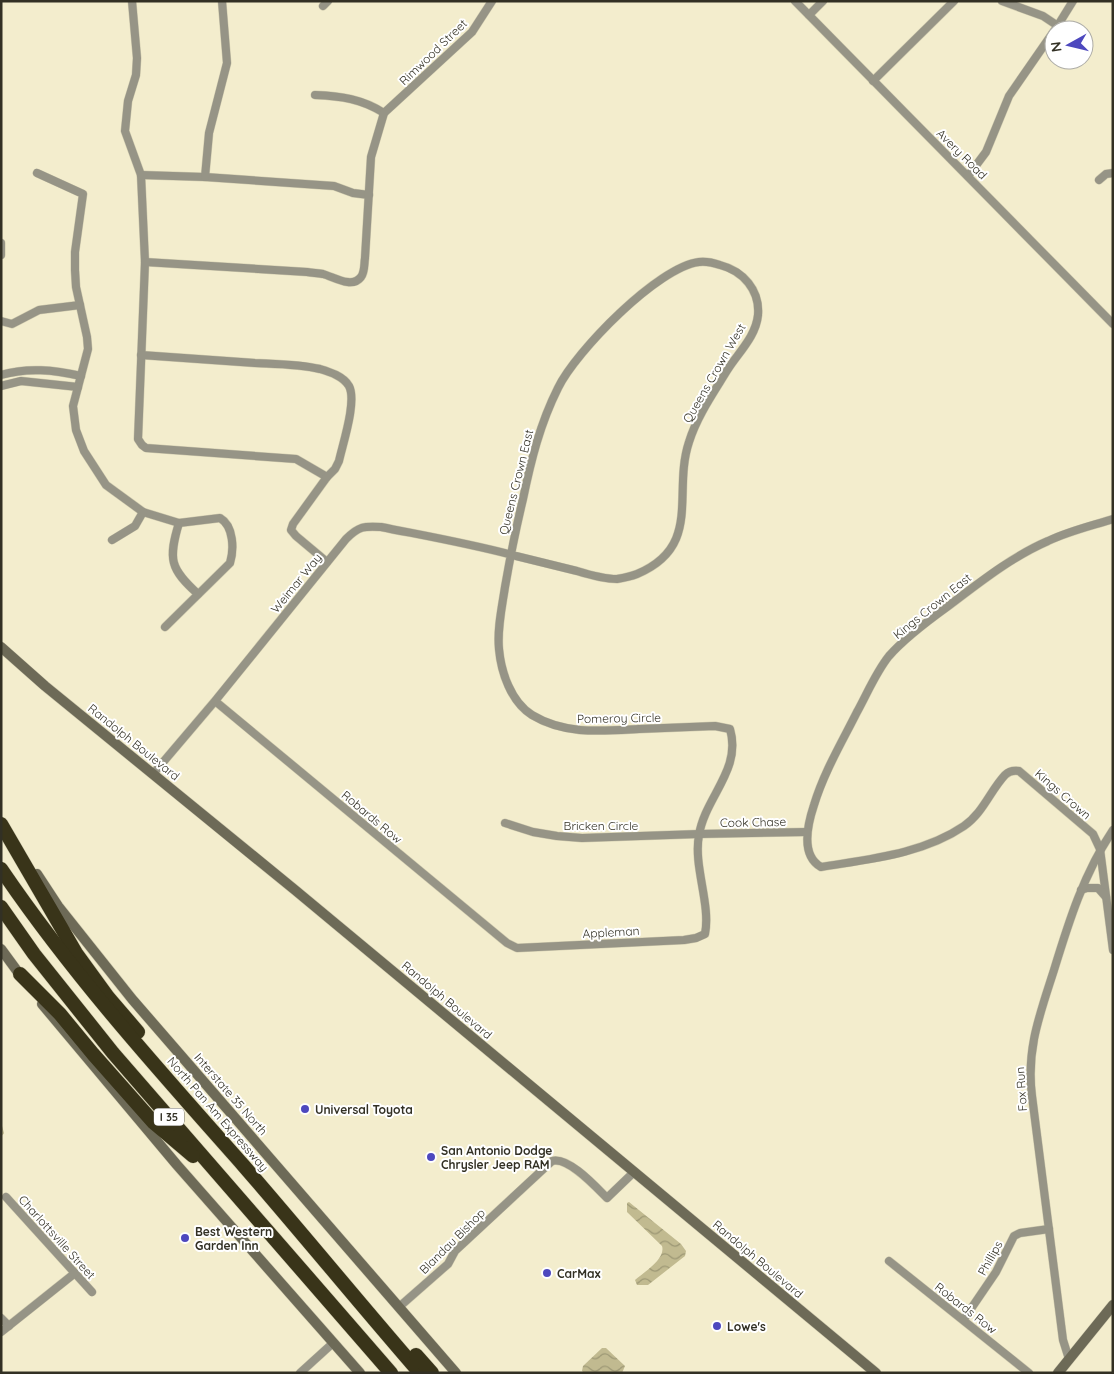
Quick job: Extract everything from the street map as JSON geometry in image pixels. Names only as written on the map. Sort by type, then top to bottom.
[{"type":"highway","points":[[1,823],[62,929],[91,975],[157,1054],[224,1144]]},
{"type":"highway","name":"North Pan Am Expressway","points":[[1,869],[69,963],[114,1020],[294,1224],[420,1373]]},
{"type":"highway","name":"I 35","points":[[1,907],[38,958],[107,1046],[391,1373]]},
{"type":"highway","points":[[20,974],[60,1014],[154,1123],[236,1194]]},
{"type":"highway","points":[[294,1224],[368,1300],[432,1373]]},
{"type":"highway","points":[[309,1277],[379,1373]]},
{"type":"main road","name":"Randolph Boulevard","points":[[1,647],[45,686],[876,1373]]},
{"type":"main road","name":"Interstate 35 North","points":[[1,823],[14,839],[58,906],[132,998],[456,1373]]},
{"type":"main road","points":[[1,949],[59,1025],[177,1165],[360,1373]]},
{"type":"main road","points":[[1058,1373],[1113,1305]]},
{"type":"street","points":[[132,1],[137,58],[136,75],[128,101],[125,131],[141,175],[144,262],[138,438],[146,448],[296,459],[327,477]]},
{"type":"street","points":[[205,177],[209,133],[227,63],[222,1]]},
{"type":"street","name":"Rimwood Street","points":[[384,113],[472,32],[492,1]]},
{"type":"street","name":"Avery Road","points":[[795,1],[1113,324]]},
{"type":"street","points":[[809,15],[823,1]]},
{"type":"street","points":[[873,81],[954,1]]},
{"type":"street","points":[[1002,1],[1037,14],[1045,20]]},
{"type":"street","points":[[1061,20],[1073,1]]},
{"type":"street","points":[[968,176],[986,152],[1009,96],[1044,46]]},
{"type":"street","points":[[144,262],[308,272],[322,274],[345,282],[357,280],[361,276],[364,264],[371,157],[384,113],[372,105],[350,98],[315,95]]},
{"type":"street","points":[[37,173],[83,194],[75,252],[75,270],[88,349],[73,406],[73,415],[84,452],[106,485],[143,512],[179,523],[220,518],[226,522],[232,540],[233,553],[230,563],[165,627]]},
{"type":"street","points":[[1099,180],[1106,174],[1113,173]]},
{"type":"street","points":[[141,175],[205,177],[334,186],[353,194],[369,195]]},
{"type":"street","points":[[1,243],[1,255]]},
{"type":"street","name":"Queens Crown East","points":[[510,554],[533,452],[544,420],[563,378],[583,352],[612,321],[656,281],[686,265],[700,261],[715,264]]},
{"type":"street","name":"Queens Crown West","points":[[510,554],[598,577],[618,579],[635,575],[646,569],[663,557],[674,544],[682,518],[682,477],[689,441],[720,382],[750,338],[758,315],[754,292],[751,286],[735,271],[715,264]]},
{"type":"street","points":[[1,321],[12,324],[39,310],[80,305]]},
{"type":"street","points":[[141,355],[290,365],[318,369],[342,378],[352,394],[339,460],[335,469],[292,524],[291,530],[327,562]]},
{"type":"street","points":[[1,375],[17,370],[40,369],[82,376]]},
{"type":"street","points":[[1,386],[21,381],[78,387]]},
{"type":"street","points":[[112,540],[135,526],[143,512]]},
{"type":"street","name":"Kings Crown East","points":[[807,832],[815,801],[828,770],[875,677],[889,656],[951,603],[1027,551],[1067,533],[1113,519]]},
{"type":"street","points":[[179,523],[173,550],[175,570],[182,580],[198,594]]},
{"type":"street","name":"Weimar Way","points":[[153,774],[353,532],[366,526],[382,527],[510,554]]},
{"type":"street","name":"Pomeroy Circle","points":[[510,554],[500,621],[499,653],[510,689],[518,701],[532,714],[560,727],[588,731],[715,726],[730,728],[733,739],[732,754],[725,777],[705,815],[699,834]]},
{"type":"street","name":"Robards Row","points":[[215,701],[507,943],[517,948]]},
{"type":"street","name":"Kings Crown","points":[[807,832],[810,856],[814,863],[821,867],[884,856],[934,842],[967,824],[985,804],[1005,775],[1014,770],[1023,774],[1093,834],[1100,849],[1113,950]]},
{"type":"street","name":"Bricken Circle","points":[[505,823],[533,832],[582,838],[699,834]]},
{"type":"street","name":"Fox Run","points":[[1069,1359],[1063,1340],[1031,1090],[1031,1055],[1040,1016],[1070,917],[1100,849],[1113,830]]},
{"type":"street","name":"Cook Chase","points":[[699,834],[807,832]]},
{"type":"street","name":"Appleman","points":[[517,948],[684,940],[705,934],[707,920],[698,843],[699,834]]},
{"type":"street","points":[[1081,890],[1094,887],[1106,897]]},
{"type":"street","name":"Blandau Bishop","points":[[398,1307],[448,1264],[455,1251],[552,1161],[566,1162],[607,1198],[634,1172]]},
{"type":"street","name":"Charlottsville Street","points":[[6,1197],[92,1292]]},
{"type":"street","name":"Phillips","points":[[964,1319],[996,1272],[1014,1236],[1020,1233],[1049,1229]]},
{"type":"street","name":"Robards Row","points":[[889,1261],[964,1319],[1029,1373]]},
{"type":"street","points":[[1,1332],[75,1273]]},
{"type":"street","points":[[1,1318],[9,1326]]},
{"type":"street","points":[[300,1373],[333,1343]]},
{"type":"water","points":[[629,1202],[681,1244],[686,1251],[685,1256],[648,1285],[637,1285],[635,1280],[658,1260],[661,1256],[662,1246],[627,1212],[627,1203]]},
{"type":"water","points":[[602,1348],[606,1348],[625,1366],[622,1373],[584,1373],[582,1371],[583,1366]]},
{"type":"waterway","points":[[1,1126],[3,1133],[1,1135]]},
{"type":"place","name":"Universal Toyota","points":[[305,1109]]},
{"type":"place","name":"San Antonio Dodge Chrysler Jeep RAM","points":[[431,1157]]},
{"type":"place","name":"Best Western Garden Inn","points":[[185,1238]]},
{"type":"place","name":"CarMax","points":[[547,1273]]},
{"type":"place","name":"Lowe's","points":[[717,1326]]}]
